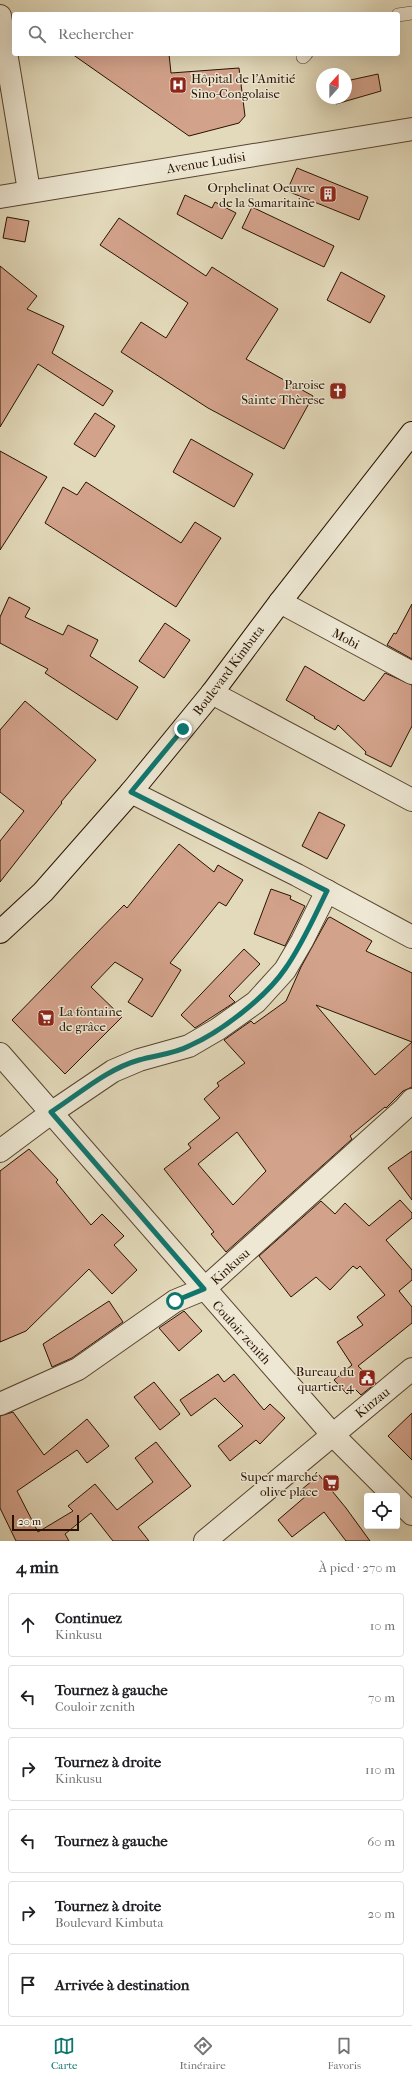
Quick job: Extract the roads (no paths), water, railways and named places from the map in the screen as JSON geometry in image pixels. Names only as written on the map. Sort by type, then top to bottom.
[{"type":"street","points":[[0,16],[29,191]]},
{"type":"street","name":"Avenue Ludisi","points":[[0,197],[412,129]]},
{"type":"street","name":"Boulevard Kimbuta","points":[[0,932],[43,892],[131,792],[212,693],[280,602],[412,433]]},
{"type":"street","name":"Mobi","points":[[280,602],[412,673]]},
{"type":"street","points":[[212,693],[412,800]]},
{"type":"street","points":[[131,792],[327,891],[412,937]]},
{"type":"street","points":[[0,1152],[51,1112],[113,1071],[139,1060],[189,1046],[218,1029],[256,1002],[285,970],[302,941],[327,891]]},
{"type":"street","name":"Couloir zenith","points":[[0,1054],[332,1434],[391,1493]]},
{"type":"street","name":"Kinkusu","points":[[0,1404],[78,1369],[175,1301],[204,1289],[409,1109]]},
{"type":"street","name":"Kinzau","points":[[206,1541],[332,1434],[412,1369]]},
{"type":"street","points":[[400,1502],[412,1514]]},
{"type":"lane","points":[[400,15],[412,12]]},
{"type":"place","name":"Hôpital de l'Amitié Sino-Congolaise","points":[[178,85]]},
{"type":"place","name":"Orphelinat Oeuvre de la Samaritaine","points":[[328,194]]},
{"type":"place","name":"Paroise Sainte Thèrese","points":[[338,391]]},
{"type":"place","name":"La fontaine de grâce","points":[[46,1018]]},
{"type":"place","name":"Bureau du quartier 4","points":[[367,1378]]},
{"type":"place","name":"Super marché olive place","points":[[331,1483]]}]
